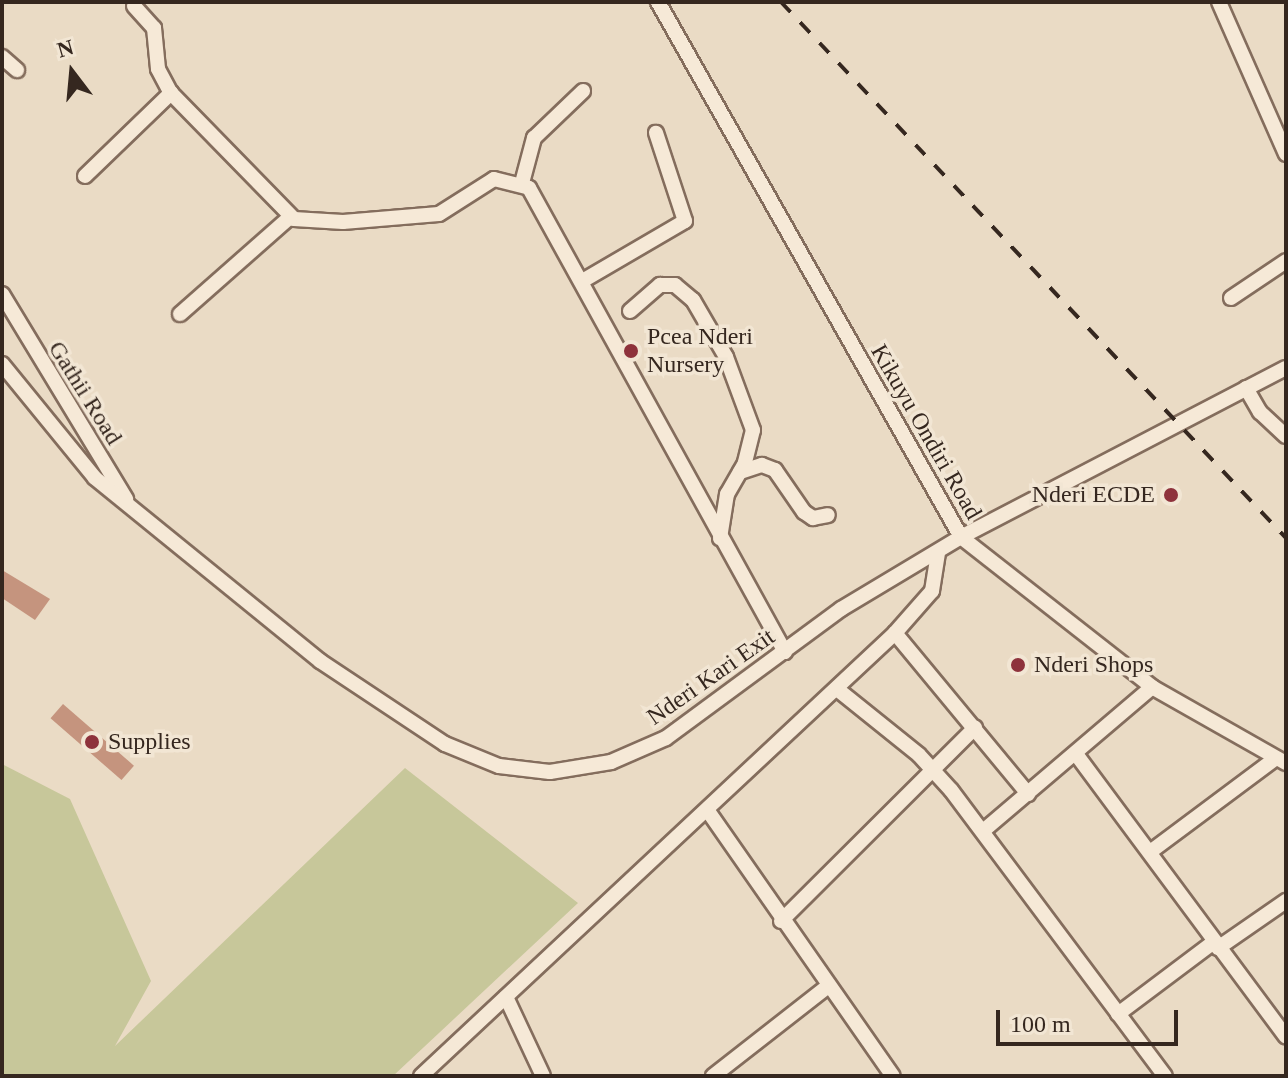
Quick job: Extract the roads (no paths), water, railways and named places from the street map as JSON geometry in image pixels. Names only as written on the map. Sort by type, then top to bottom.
[{"type":"street","name":"Kikuyu Ondiri Road","points":[[658,2],[961,537],[1152,687],[1281,761]]},
{"type":"street","points":[[1219,2],[1286,154]]},
{"type":"street","points":[[134,6],[154,28],[158,69],[171,93],[290,217],[343,222],[439,214],[494,179],[522,183]]},
{"type":"street","points":[[2,57],[17,70]]},
{"type":"street","points":[[583,91],[534,138],[522,183],[584,280],[720,538],[785,652]]},
{"type":"street","points":[[85,176],[171,93]]},
{"type":"street","points":[[584,280],[685,221],[656,133]]},
{"type":"street","points":[[180,314],[290,217]]},
{"type":"street","points":[[1231,298],[1286,261]]},
{"type":"street","points":[[630,311],[660,285],[675,285],[693,300],[716,334],[752,422],[740,472],[727,494],[720,538]]},
{"type":"street","name":"Gathii Road","points":[[2,294],[52,385],[135,512]]},
{"type":"street","name":"Nderi Kari Exit","points":[[2,364],[75,457],[135,512],[368,695],[445,744],[511,769],[582,769],[648,747],[686,726],[841,609],[961,537],[1286,368]]},
{"type":"street","points":[[1246,388],[1260,412],[1286,436]]},
{"type":"street","points":[[740,472],[762,465],[775,470],[804,512],[813,518],[828,515]]},
{"type":"street","points":[[421,1076],[895,633],[932,591],[938,552]]},
{"type":"street","points":[[895,633],[1028,794]]},
{"type":"street","points":[[983,831],[1152,687]]},
{"type":"street","points":[[837,689],[932,767],[1165,1076]]},
{"type":"street","points":[[781,921],[932,767],[975,728]]},
{"type":"street","points":[[1076,754],[1286,1037]]},
{"type":"street","points":[[1150,852],[1281,761]]},
{"type":"street","points":[[708,811],[781,921],[893,1076]]},
{"type":"street","points":[[1118,1014],[1216,945],[1286,901]]},
{"type":"street","points":[[713,1076],[828,986]]},
{"type":"street","points":[[506,997],[543,1076]]},
{"type":"railway","points":[[781,2],[1286,538]]},
{"type":"place","name":"Pcea Nderi Nursery","points":[[631,351]]},
{"type":"place","name":"Nderi ECDE","points":[[1171,495]]},
{"type":"place","name":"Nderi Shops","points":[[1018,665]]},
{"type":"place","name":"Supplies","points":[[92,742]]}]
